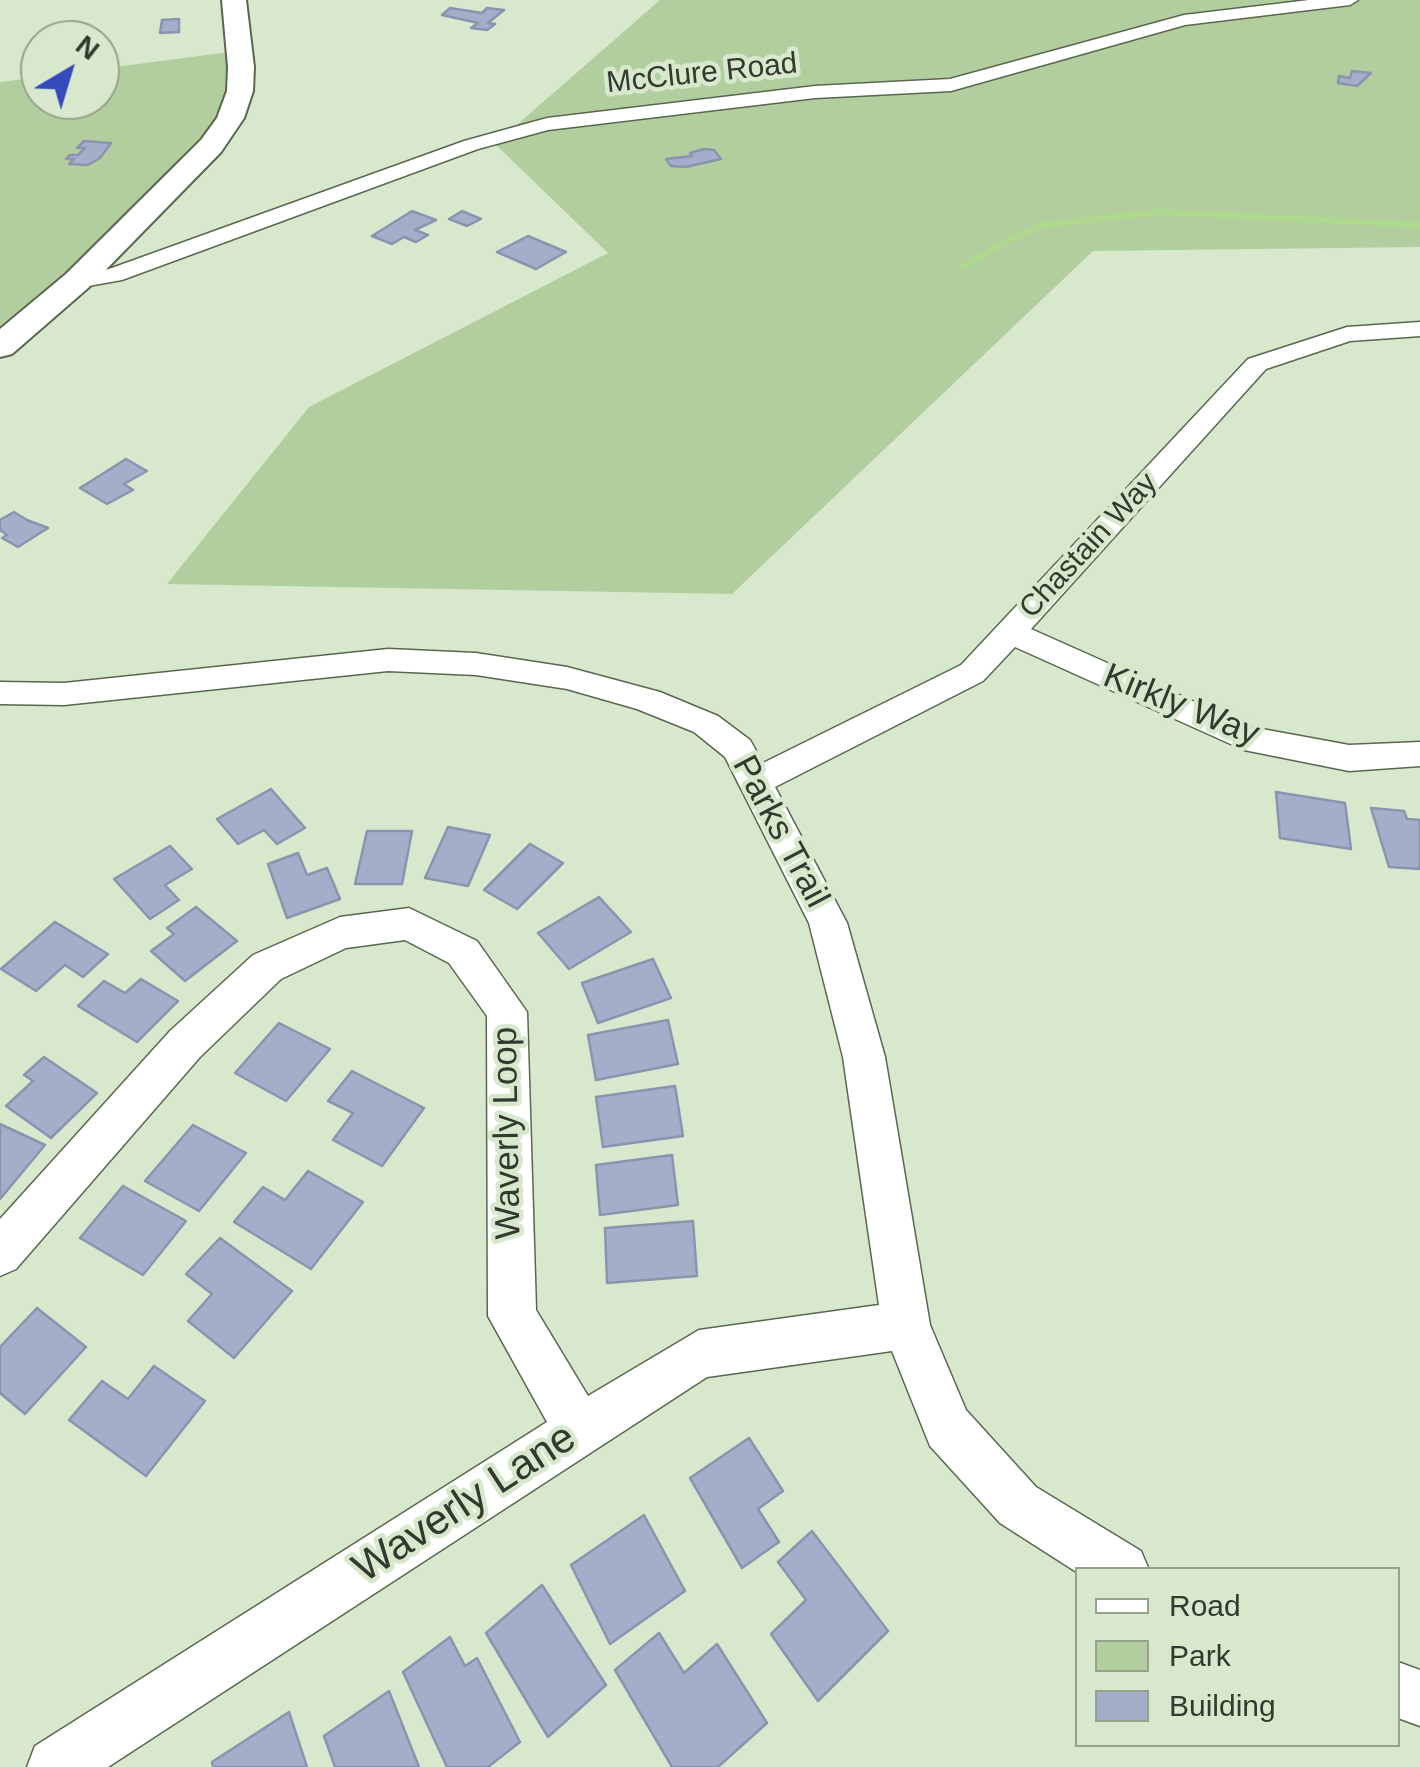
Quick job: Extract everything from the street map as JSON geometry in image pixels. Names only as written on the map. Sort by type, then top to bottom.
[{"type":"main road","points":[[0,347],[77,281],[211,146],[230,118],[240,91],[241,67],[234,0]]},
{"type":"street","name":"McClure Road","points":[[77,281],[114,275],[472,144],[541,126],[815,92],[952,85],[1184,20],[1350,0]]},
{"type":"street","name":"Chastain Way","points":[[755,782],[972,673],[1257,364],[1347,334],[1420,329]]},
{"type":"street","name":"Kirkly Way","points":[[1010,632],[1244,738],[1350,758],[1420,754]]},
{"type":"street","name":"Parks Trail","points":[[0,693],[64,694],[388,660],[476,664],[567,678],[648,700],[706,724],[738,749],[828,922],[864,1058],[906,1325],[948,1428],[1018,1504],[1117,1567]]},
{"type":"street","name":"Waverly Loop","points":[[0,1253],[185,1044],[266,968],[340,932],[409,924],[462,952],[507,1012],[512,1316],[580,1431]]},
{"type":"street","name":"Waverly Lane","points":[[56,1767],[699,1354],[906,1325]]},
{"type":"green space","points":[[660,0],[1420,0],[1420,247],[1093,251],[732,594],[167,584],[309,407],[608,253],[495,144]]},
{"type":"green space","points":[[252,49],[241,116],[0,342],[0,82],[20,80],[20,120],[120,120],[120,66]]},
{"type":"building","points":[[450,8],[482,13],[487,8],[504,10],[488,23],[495,24],[487,30],[471,28],[478,23],[442,15]]},
{"type":"building","points":[[179,19],[179,32],[160,33],[162,20]]},
{"type":"building","points":[[1352,71],[1371,73],[1357,86],[1338,83],[1339,76],[1350,78]]},
{"type":"building","points":[[84,141],[111,143],[100,158],[88,165],[69,164],[74,159],[66,159],[85,148],[77,148]]},
{"type":"building","points":[[714,150],[721,159],[686,167],[671,166],[666,159],[692,156],[690,153]]},
{"type":"building","points":[[412,211],[436,220],[415,230],[428,235],[416,242],[404,237],[392,244],[372,236]]},
{"type":"building","points":[[462,211],[481,219],[467,226],[449,219]]},
{"type":"building","points":[[528,236],[566,252],[536,269],[497,252]]},
{"type":"building","points":[[126,459],[147,471],[124,484],[133,490],[107,504],[80,488]]},
{"type":"building","points":[[14,512],[48,528],[18,547],[2,538],[7,535],[0,530],[0,520]]},
{"type":"building","points":[[271,789],[305,828],[277,844],[264,830],[238,844],[217,819]]},
{"type":"building","points":[[1276,792],[1345,803],[1351,849],[1280,838]]},
{"type":"building","points":[[1371,808],[1404,811],[1407,819],[1420,820],[1420,869],[1389,867]]},
{"type":"building","points":[[448,827],[490,835],[468,886],[425,878]]},
{"type":"building","points":[[367,831],[412,831],[402,884],[355,884]]},
{"type":"building","points":[[530,844],[563,863],[517,909],[484,890]]},
{"type":"building","points":[[170,846],[192,869],[165,885],[179,900],[150,919],[114,879]]},
{"type":"building","points":[[298,853],[307,875],[327,868],[340,899],[287,918],[268,864]]},
{"type":"building","points":[[599,897],[631,932],[569,969],[538,933]]},
{"type":"building","points":[[196,907],[237,941],[185,981],[151,951],[174,934],[167,928]]},
{"type":"building","points":[[55,922],[108,954],[83,977],[65,965],[36,991],[1,969]]},
{"type":"building","points":[[653,959],[671,998],[598,1023],[582,983]]},
{"type":"building","points":[[141,979],[178,1001],[137,1042],[78,1006],[104,981],[125,993]]},
{"type":"building","points":[[668,1020],[678,1064],[596,1080],[588,1035]]},
{"type":"building","points":[[279,1023],[330,1049],[286,1101],[235,1073]]},
{"type":"building","points":[[44,1057],[97,1093],[51,1138],[6,1106],[33,1081],[24,1075]]},
{"type":"building","points":[[352,1071],[424,1108],[382,1166],[333,1140],[353,1113],[328,1101]]},
{"type":"building","points":[[675,1086],[683,1136],[603,1147],[596,1097]]},
{"type":"building","points":[[0,1124],[45,1145],[0,1199]]},
{"type":"building","points":[[193,1125],[246,1153],[199,1211],[145,1181]]},
{"type":"building","points":[[672,1155],[678,1205],[600,1215],[596,1165]]},
{"type":"building","points":[[308,1171],[363,1202],[311,1269],[234,1222],[263,1187],[285,1200]]},
{"type":"building","points":[[123,1186],[186,1221],[143,1275],[80,1238]]},
{"type":"building","points":[[693,1221],[697,1276],[607,1283],[605,1228]]},
{"type":"building","points":[[220,1238],[292,1291],[234,1358],[188,1321],[212,1294],[186,1274]]},
{"type":"building","points":[[37,1308],[86,1347],[25,1414],[0,1393],[0,1347]]},
{"type":"building","points":[[154,1366],[205,1401],[146,1476],[69,1420],[102,1381],[128,1399]]},
{"type":"building","points":[[749,1438],[783,1491],[758,1509],[779,1542],[742,1568],[690,1478]]},
{"type":"building","points":[[644,1515],[685,1591],[610,1644],[571,1565]]},
{"type":"building","points":[[812,1531],[888,1631],[818,1701],[771,1634],[806,1600],[778,1562]]},
{"type":"building","points":[[542,1585],[606,1685],[548,1737],[486,1633]]},
{"type":"building","points":[[659,1633],[684,1673],[717,1644],[767,1723],[718,1767],[672,1767],[615,1670]]},
{"type":"building","points":[[450,1637],[465,1666],[477,1658],[520,1742],[488,1767],[447,1767],[403,1672]]},
{"type":"building","points":[[389,1691],[419,1767],[335,1767],[324,1736]]},
{"type":"building","points":[[289,1712],[307,1767],[213,1767],[212,1762]]},
{"type":"waterway","points":[[963,267],[1006,241],[1043,225],[1159,212],[1420,225]]}]
